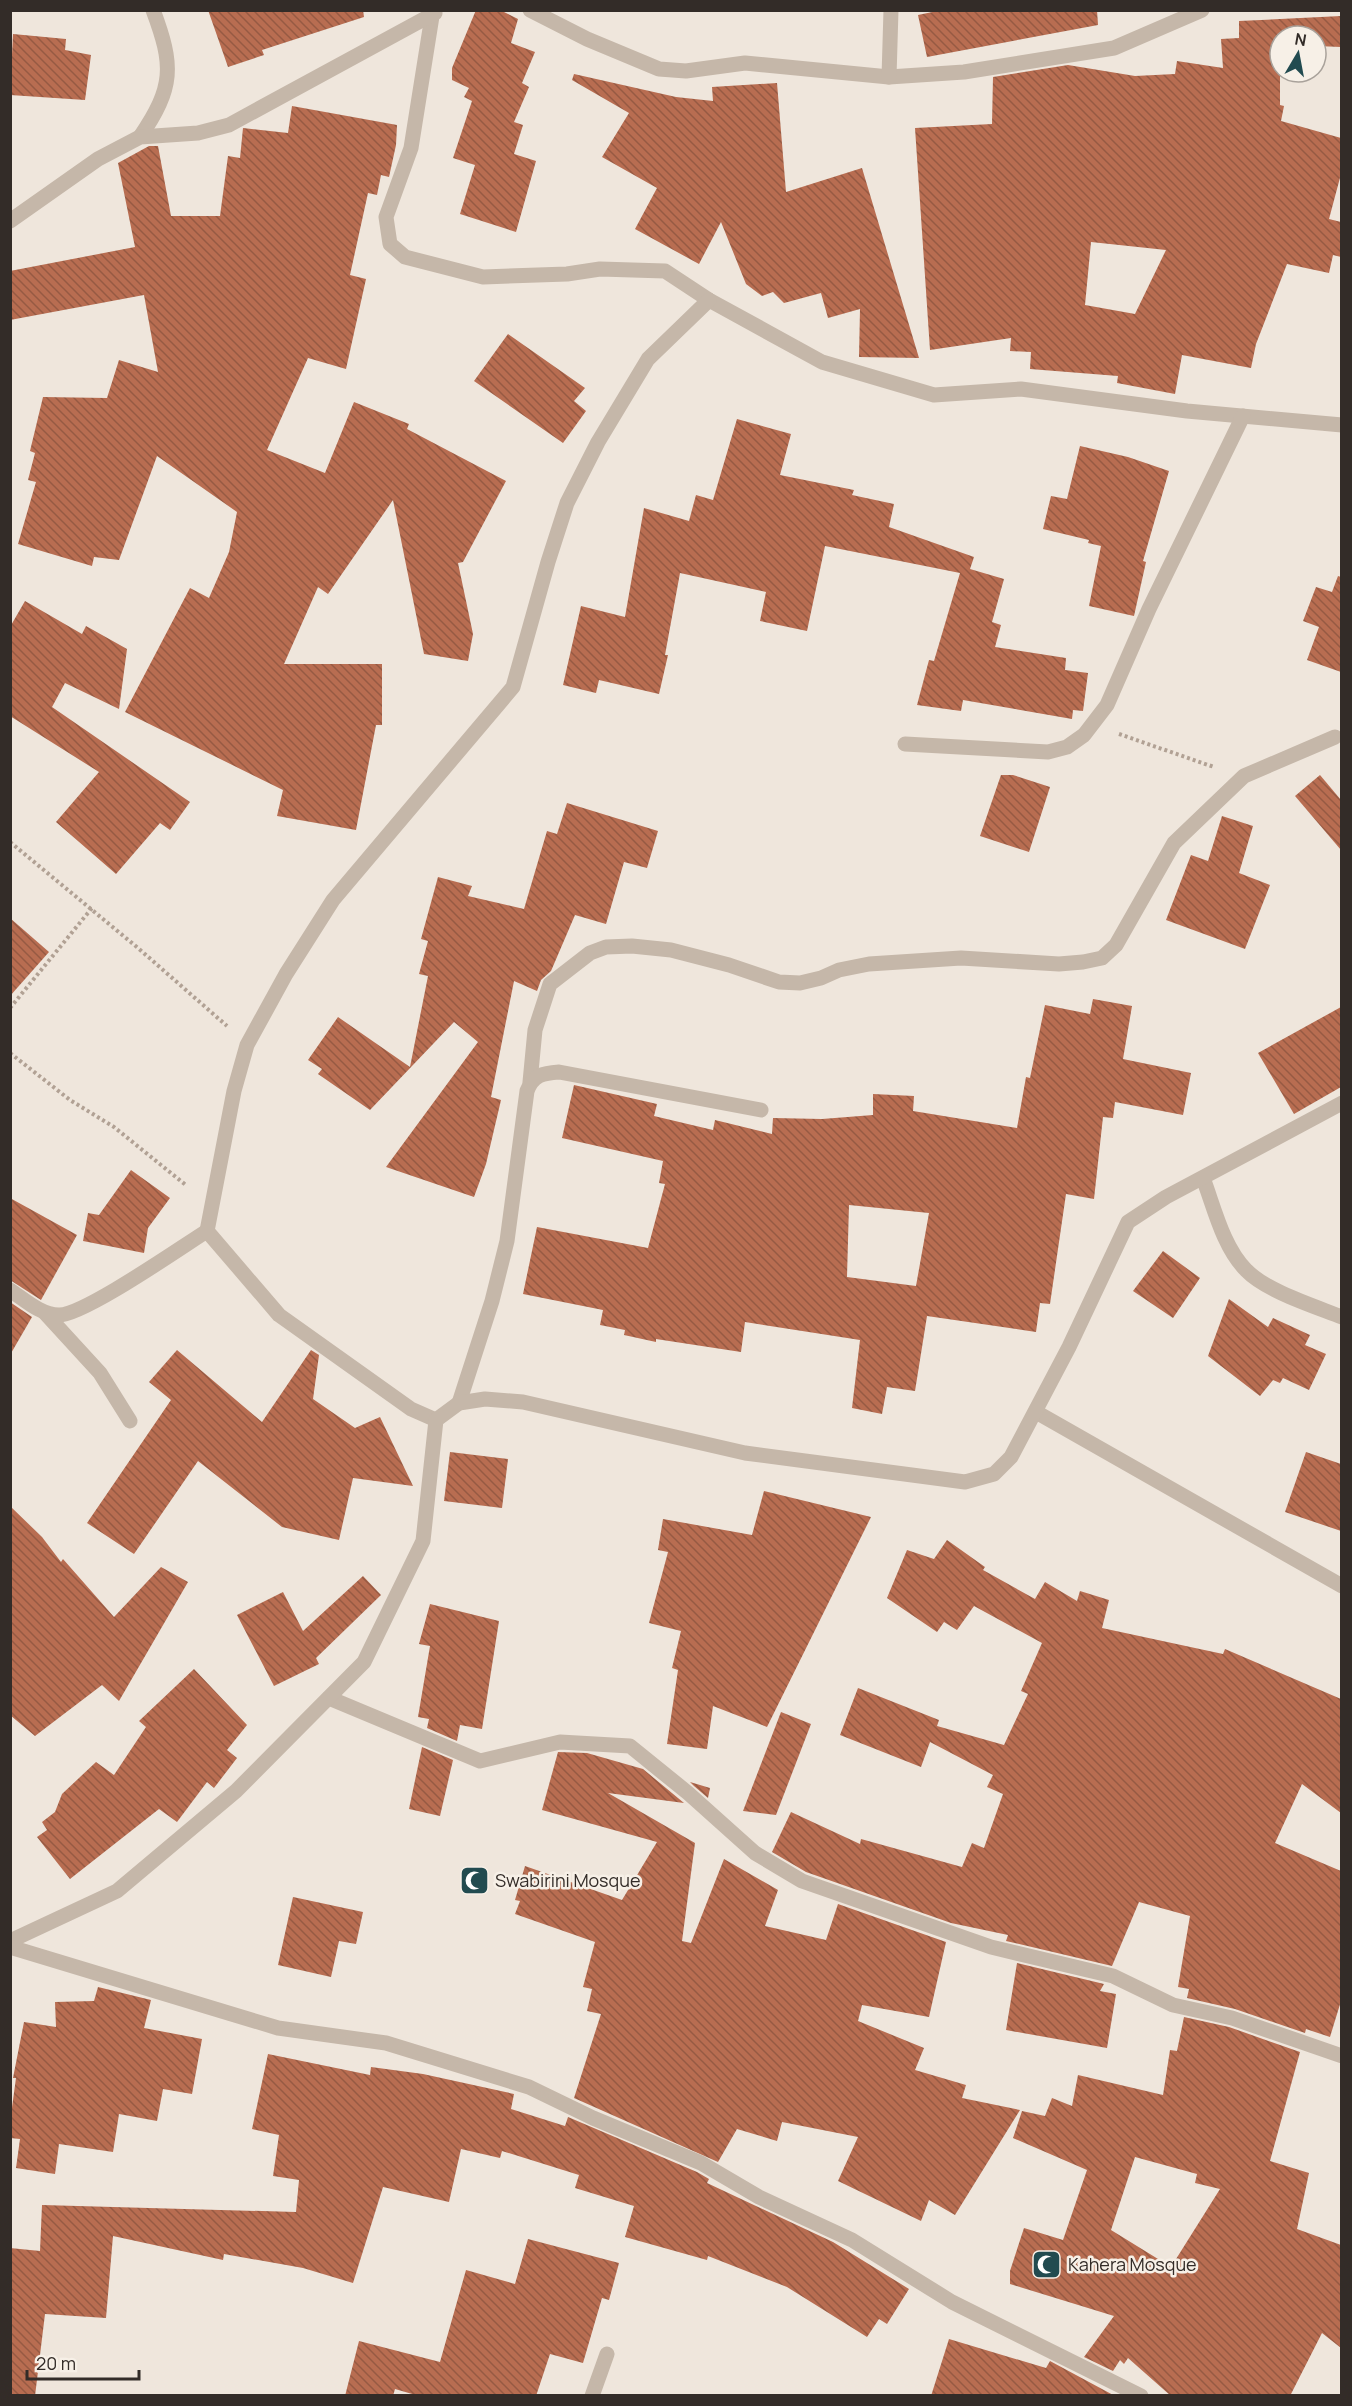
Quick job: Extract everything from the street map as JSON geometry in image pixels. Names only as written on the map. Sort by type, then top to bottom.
[{"type":"street","points":[[140,137],[158,111],[169,74],[166,46],[153,10]]},
{"type":"street","points":[[530,10],[587,39],[659,69],[686,71],[745,63],[888,77],[964,72],[1114,48],[1202,10]]},
{"type":"street","points":[[888,77],[891,10]]},
{"type":"street","points":[[10,221],[98,159],[140,137],[198,133],[229,125],[434,12]]},
{"type":"street","points":[[434,12],[411,148],[386,217],[390,244],[405,257],[483,277],[567,274],[600,269],[665,272],[709,300],[822,362],[934,395],[1021,389],[1187,411],[1341,425]]},
{"type":"street","points":[[45,1313],[67,1314],[81,1308],[207,1231],[234,1091],[248,1045],[286,974],[333,900],[513,687],[567,503],[598,442],[648,359],[709,300]]},
{"type":"street","points":[[905,744],[1048,752],[1067,747],[1084,735],[1107,705],[1149,609],[1243,416]]},
{"type":"street","points":[[459,1403],[492,1301],[507,1241],[530,1082],[535,1030],[550,984],[582,958],[606,947],[632,946],[671,950],[729,965],[779,982],[789,982],[821,978],[839,970],[868,964],[961,958],[1059,964],[1102,957],[1116,945],[1174,843],[1244,776],[1335,737]]},
{"type":"street","points":[[530,1082],[541,1074],[559,1072],[761,1110]]},
{"type":"street","points":[[10,1941],[117,1891],[236,1791],[364,1662],[423,1540],[436,1420],[459,1403],[485,1399],[523,1402],[745,1453],[965,1482],[994,1474],[1011,1457],[1036,1412],[1128,1222],[1203,1178],[1341,1103]]},
{"type":"street","points":[[1203,1178],[1230,1246],[1246,1270],[1266,1284],[1341,1317]]},
{"type":"street","points":[[207,1231],[279,1315],[411,1409],[436,1420]]},
{"type":"street","points":[[10,1290],[45,1313],[100,1373],[130,1420]]},
{"type":"street","points":[[1036,1412],[1341,1586]]},
{"type":"street","points":[[329,1698],[480,1761],[560,1742],[630,1746],[688,1793],[755,1853],[802,1881],[991,1947],[1113,1976],[1173,2005],[1232,2018],[1341,2056]]},
{"type":"street","points":[[10,1947],[278,2028],[386,2043],[529,2087],[593,2118],[701,2163],[759,2197],[852,2240],[952,2302],[1141,2396]]},
{"type":"street","points":[[592,2396],[607,2354]]},
{"type":"path","points":[[1092,724],[1168,752],[1244,776]]},
{"type":"path","points":[[10,842],[92,909],[248,1045]]},
{"type":"path","points":[[10,1008],[92,909]]},
{"type":"path","points":[[10,1053],[70,1100],[114,1127],[212,1205]]},
{"type":"building","points":[[208,10],[363,10],[364,17],[262,50],[264,55],[228,67]]},
{"type":"building","points":[[476,10],[500,10],[518,19],[511,43],[535,52],[522,83],[529,87],[514,122],[523,125],[514,154],[536,161],[516,232],[460,214],[475,165],[453,158],[472,101],[464,97],[469,88],[452,80],[452,68]]},
{"type":"building","points":[[942,10],[1097,10],[1098,25],[927,57],[918,15]]},
{"type":"building","points":[[1341,16],[1341,47],[1328,46],[1328,24],[1268,24],[1268,84],[1280,84],[1280,105],[1284,106],[1281,121],[1341,138],[1341,174],[1329,219],[1341,222],[1341,257],[1333,255],[1329,273],[1287,264],[1256,344],[1251,368],[1182,355],[1175,394],[1117,383],[1118,376],[1030,369],[1031,352],[1010,351],[1011,338],[930,350],[915,128],[992,124],[993,77],[1068,65],[1135,76],[1175,74],[1177,61],[1223,68],[1221,39],[1239,38],[1239,21]],"holes":[[[1091,242],[1166,250],[1135,314],[1085,305]]]},
{"type":"building","points":[[13,34],[66,39],[65,50],[91,55],[85,100],[10,95]]},
{"type":"building","points":[[574,74],[676,97],[713,101],[712,87],[777,83],[786,192],[862,168],[919,358],[859,357],[860,309],[828,318],[821,293],[784,303],[773,292],[762,296],[746,284],[721,222],[699,264],[635,229],[657,188],[602,157],[629,113],[572,80]]},
{"type":"building","points":[[292,106],[397,125],[396,145],[389,177],[381,175],[377,195],[368,193],[350,275],[366,279],[346,369],[308,358],[267,450],[325,473],[354,402],[409,424],[407,429],[506,481],[463,562],[458,563],[473,634],[468,661],[424,654],[393,500],[328,594],[318,587],[284,664],[382,664],[382,725],[376,725],[356,830],[277,816],[283,790],[125,712],[190,588],[209,598],[229,552],[237,512],[157,456],[119,560],[94,557],[92,566],[18,544],[36,482],[28,480],[35,453],[30,451],[43,397],[107,398],[119,360],[158,372],[144,295],[10,320],[10,271],[135,247],[118,163],[149,146],[158,146],[171,216],[220,216],[228,156],[240,158],[243,128],[288,133]]},
{"type":"building","points":[[508,334],[585,388],[574,401],[586,411],[563,443],[474,381]]},
{"type":"building","points":[[737,419],[791,434],[780,475],[854,490],[852,495],[894,504],[889,527],[974,557],[970,569],[1004,579],[992,622],[1001,625],[995,647],[1066,658],[1065,670],[1088,673],[1083,711],[1073,710],[1072,719],[963,700],[961,711],[917,705],[929,660],[934,661],[960,573],[825,546],[807,631],[760,621],[766,592],[680,573],[665,655],[668,655],[659,694],[599,680],[596,693],[563,685],[581,606],[625,617],[644,508],[689,521],[696,495],[713,500]]},
{"type":"building","points":[[1080,446],[1128,457],[1169,471],[1143,561],[1146,562],[1134,616],[1089,606],[1101,546],[1088,543],[1089,540],[1043,529],[1051,496],[1067,499]]},
{"type":"building","points":[[1338,576],[1341,577],[1341,672],[1307,660],[1319,627],[1303,621],[1316,587],[1332,592]]},
{"type":"building","points":[[25,601],[82,634],[86,626],[127,649],[119,709],[65,683],[52,707],[190,802],[170,830],[160,823],[116,874],[56,822],[99,772],[10,716],[10,627]]},
{"type":"building","points":[[1001,775],[1013,775],[1050,787],[1029,852],[980,836]]},
{"type":"building","points":[[1320,775],[1341,800],[1341,850],[1295,796]]},
{"type":"building","points":[[567,803],[658,831],[647,868],[624,862],[606,924],[575,915],[551,971],[541,980],[537,991],[514,981],[491,1097],[501,1100],[486,1164],[474,1197],[386,1167],[478,1042],[454,1022],[370,1110],[318,1074],[322,1069],[308,1060],[338,1017],[410,1067],[428,976],[419,974],[428,941],[421,939],[438,877],[472,886],[468,896],[524,909],[547,831],[557,834]]},
{"type":"building","points":[[1222,816],[1253,826],[1239,873],[1270,885],[1245,949],[1166,920],[1191,855],[1208,861]]},
{"type":"building","points":[[10,918],[49,952],[10,996]]},
{"type":"building","points":[[1093,999],[1132,1006],[1123,1059],[1191,1073],[1183,1115],[1115,1102],[1113,1118],[1103,1117],[1094,1199],[1066,1194],[1050,1304],[1040,1303],[1036,1332],[927,1316],[915,1391],[887,1387],[882,1414],[852,1408],[860,1340],[745,1322],[741,1352],[656,1339],[656,1342],[624,1335],[625,1330],[600,1325],[603,1310],[523,1294],[537,1227],[648,1248],[665,1184],[659,1183],[663,1161],[562,1138],[574,1085],[657,1104],[654,1116],[713,1130],[715,1120],[772,1134],[773,1118],[822,1119],[873,1115],[873,1094],[914,1096],[913,1111],[1017,1128],[1026,1077],[1030,1078],[1045,1005],[1090,1014]],"holes":[[[849,1205],[929,1213],[916,1286],[847,1277]]]},
{"type":"building","points":[[1341,1007],[1341,1087],[1294,1114],[1258,1053]]},
{"type":"building","points":[[131,1170],[170,1198],[148,1228],[144,1253],[83,1241],[88,1213],[99,1215]]},
{"type":"building","points":[[10,1198],[77,1235],[41,1300],[10,1280]]},
{"type":"building","points":[[1163,1251],[1200,1278],[1173,1318],[1133,1291]]},
{"type":"building","points":[[1229,1299],[1268,1327],[1273,1318],[1310,1335],[1305,1345],[1326,1354],[1309,1390],[1283,1378],[1280,1383],[1273,1380],[1260,1396],[1208,1356]]},
{"type":"building","points":[[10,1302],[32,1317],[10,1355]]},
{"type":"building","points":[[177,1350],[262,1422],[311,1350],[319,1355],[313,1399],[355,1428],[380,1417],[413,1486],[353,1478],[339,1540],[282,1527],[198,1461],[134,1554],[87,1523],[171,1400],[149,1382]]},
{"type":"building","points":[[450,1452],[508,1459],[502,1508],[444,1501]]},
{"type":"building","points":[[1306,1452],[1341,1464],[1341,1531],[1285,1512]]},
{"type":"building","points":[[764,1491],[871,1517],[767,1727],[713,1706],[707,1749],[667,1744],[678,1670],[672,1668],[681,1631],[649,1623],[668,1552],[658,1550],[663,1519],[752,1535]]},
{"type":"building","points":[[10,1506],[42,1537],[61,1562],[63,1559],[114,1617],[161,1567],[188,1582],[119,1701],[102,1685],[35,1736],[10,1715]]},
{"type":"building","points":[[947,1540],[985,1567],[983,1570],[1035,1599],[1045,1582],[1077,1601],[1080,1591],[1109,1600],[1102,1628],[1223,1654],[1225,1649],[1341,1699],[1341,1813],[1302,1784],[1275,1843],[1341,1871],[1341,2001],[1330,2037],[1306,2029],[1305,2033],[1235,2009],[1187,1998],[1189,1989],[1178,1987],[1190,1916],[1139,1902],[1112,1966],[1006,1941],[1008,1935],[951,1923],[806,1872],[772,1852],[791,1812],[860,1844],[861,1839],[962,1867],[972,1843],[984,1848],[1003,1794],[987,1787],[993,1775],[930,1742],[921,1767],[840,1735],[858,1688],[939,1720],[937,1726],[1004,1745],[1028,1694],[1021,1691],[1042,1643],[974,1606],[957,1630],[944,1622],[937,1632],[887,1598],[907,1550],[934,1559]]},
{"type":"building","points":[[363,1576],[381,1595],[316,1658],[319,1664],[274,1686],[237,1615],[283,1592],[303,1631]]},
{"type":"building","points":[[430,1604],[499,1621],[482,1729],[460,1725],[457,1741],[427,1728],[429,1719],[418,1717],[430,1646],[419,1644]]},
{"type":"building","points":[[194,1669],[247,1725],[227,1750],[237,1758],[214,1788],[207,1782],[177,1822],[159,1809],[70,1879],[37,1837],[47,1830],[42,1822],[55,1812],[62,1794],[96,1762],[114,1775],[146,1727],[139,1721]]},
{"type":"building","points":[[781,1712],[811,1724],[776,1815],[743,1811]]},
{"type":"building","points":[[422,1747],[453,1760],[440,1816],[409,1809]]},
{"type":"building","points":[[558,1752],[587,1753],[643,1769],[684,1803],[608,1793],[695,1843],[682,1941],[691,1943],[724,1859],[778,1890],[765,1926],[826,1940],[838,1904],[946,1942],[929,2017],[862,2005],[858,2021],[924,2048],[915,2070],[966,2085],[962,2098],[1020,2110],[955,2215],[929,2200],[921,2221],[838,2181],[858,2137],[782,2122],[777,2141],[737,2129],[718,2162],[574,2098],[601,2014],[587,2011],[592,1989],[583,1987],[595,1942],[515,1914],[520,1901],[515,1900],[525,1866],[622,1900],[657,1842],[542,1810]]},
{"type":"building","points":[[690,1782],[710,1788],[708,1798],[694,1786]]},
{"type":"building","points":[[293,1897],[363,1912],[356,1944],[339,1941],[331,1977],[278,1965]]},
{"type":"building","points":[[1017,1963],[1104,1984],[1100,1991],[1116,1994],[1107,2048],[1006,2030]]},
{"type":"building","points":[[98,1987],[151,2000],[144,2028],[202,2039],[192,2094],[163,2089],[157,2121],[119,2114],[113,2152],[59,2144],[55,2174],[16,2168],[20,2139],[10,2138],[10,2122],[16,2078],[13,2078],[24,2022],[56,2027],[55,2002],[94,2001]]},
{"type":"building","points":[[1184,2017],[1229,2027],[1300,2052],[1270,2161],[1309,2173],[1297,2229],[1341,2245],[1341,2348],[1322,2333],[1290,2396],[1171,2396],[1128,2358],[1124,2364],[1120,2360],[1113,2371],[1084,2357],[1114,2316],[1010,2284],[1010,2271],[1024,2228],[1063,2240],[1087,2170],[1013,2138],[1022,2111],[1045,2116],[1052,2098],[1072,2106],[1078,2075],[1163,2095],[1170,2050],[1177,2051]],"holes":[[[1135,2157],[1197,2174],[1195,2183],[1220,2189],[1171,2267],[1111,2230]]]},
{"type":"building","points":[[268,2054],[370,2075],[371,2067],[423,2074],[514,2094],[511,2109],[565,2126],[568,2117],[697,2172],[709,2179],[707,2183],[833,2242],[909,2289],[887,2324],[879,2319],[867,2337],[787,2287],[708,2256],[707,2260],[625,2237],[634,2206],[575,2188],[579,2175],[502,2151],[500,2158],[461,2149],[449,2202],[383,2187],[353,2283],[303,2268],[224,2254],[223,2260],[113,2236],[106,2318],[45,2314],[35,2396],[10,2396],[10,2248],[40,2251],[42,2205],[296,2212],[299,2180],[273,2176],[279,2135],[252,2129]]},
{"type":"building","points":[[528,2239],[619,2263],[609,2300],[602,2298],[583,2363],[550,2354],[536,2396],[419,2396],[395,2389],[393,2396],[345,2396],[359,2341],[440,2362],[466,2270],[515,2284]]},
{"type":"building","points":[[949,2339],[1046,2368],[1050,2361],[1115,2396],[931,2396]]},
{"type":"place","name":"Swabirini Mosque","points":[[474,1881]]},
{"type":"place","name":"Kahera Mosque","points":[[1047,2265]]}]
